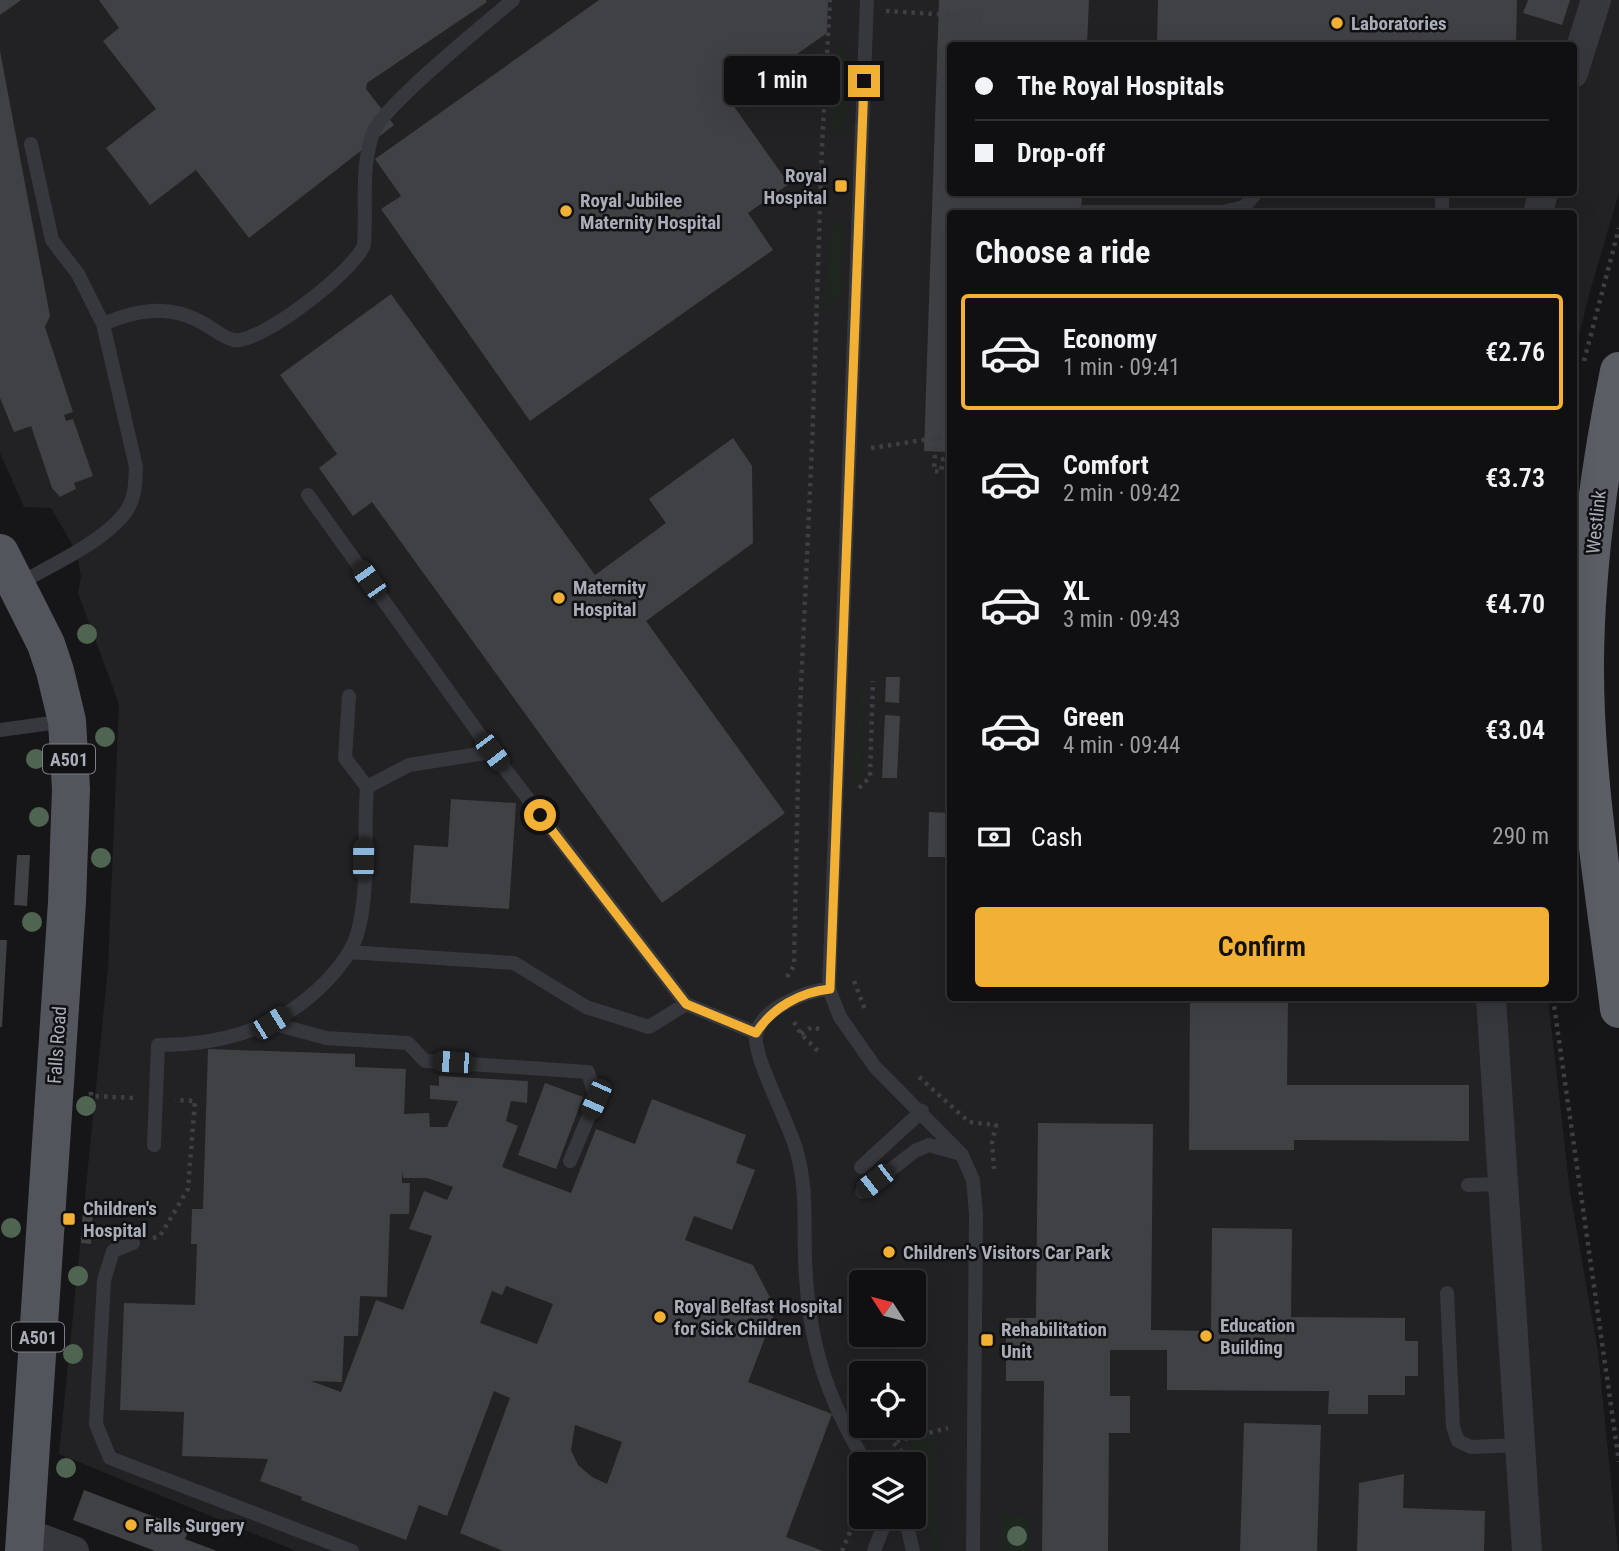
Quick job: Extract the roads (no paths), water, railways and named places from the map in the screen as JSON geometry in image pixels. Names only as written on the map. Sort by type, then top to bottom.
[{"type":"highway","name":"Westlink","points":[[1600,369],[1604,444],[1592,550],[1585,660],[1590,774],[1619,1009]]},
{"type":"main road","name":"Falls Road","points":[[8,569],[46,644],[67,721],[71,789],[67,902],[25,1542]]},
{"type":"street","points":[[1577,60],[1596,0]]},
{"type":"street","points":[[1491,1001],[1527,1551]]},
{"type":"street","points":[[25,1542],[74,1551]]},
{"type":"lane","points":[[103,324],[150,310],[175,311],[231,340],[249,340],[286,317],[338,276],[360,257],[364,245],[366,158],[374,129],[423,79],[513,0]]},
{"type":"lane","points":[[867,0],[830,989],[839,1017],[875,1067],[922,1111],[962,1155],[973,1180],[976,1214],[973,1551]]},
{"type":"lane","points":[[8,569],[76,551],[126,510],[135,491],[136,467],[103,324],[78,274],[52,240],[32,144]]},
{"type":"lane","points":[[1231,210],[1244,207],[1254,196]]},
{"type":"lane","points":[[308,495],[492,752],[686,1004],[756,1033]]},
{"type":"lane","points":[[154,1145],[159,1045],[198,1045],[234,1037],[271,1023],[312,998],[349,952],[362,916],[367,787],[345,758],[349,696]]},
{"type":"lane","points":[[0,730],[67,721]]},
{"type":"lane","points":[[367,787],[409,765],[492,752]]},
{"type":"lane","points":[[349,952],[367,956],[514,963],[586,1007],[649,1027],[686,1004]]},
{"type":"lane","points":[[830,989],[813,990],[767,1016],[756,1033],[757,1052],[785,1114],[797,1151],[805,1193],[809,1320],[817,1362],[845,1429],[859,1452]]},
{"type":"lane","points":[[271,1023],[326,1038],[408,1043],[425,1060],[588,1072],[596,1099],[570,1161]]},
{"type":"lane","points":[[861,1167],[922,1111]]},
{"type":"lane","points":[[862,1192],[915,1151],[929,1144],[962,1155]]},
{"type":"lane","points":[[1468,1185],[1503,1184]]},
{"type":"lane","points":[[133,1243],[113,1251],[104,1280],[96,1424],[110,1458],[352,1551]]},
{"type":"lane","points":[[1447,1293],[1453,1427],[1458,1441],[1471,1447],[1521,1445]]},
{"type":"lane","points":[[874,1551],[882,1529]]},
{"type":"lane","points":[[908,1529],[913,1551]]},
{"type":"place","name":"Laboratories","points":[[1337,23]]},
{"type":"place","name":"Royal Hospital","points":[[841,186]]},
{"type":"place","name":"Royal Jubilee Maternity Hospital","points":[[566,211]]},
{"type":"place","name":"Maternity Hospital","points":[[559,598]]},
{"type":"place","name":"Children's Hospital","points":[[69,1219]]},
{"type":"place","name":"Children's Visitors Car Park","points":[[889,1252]]},
{"type":"place","name":"Royal Belfast Hospital for Sick Children","points":[[660,1317]]},
{"type":"place","name":"Education Building","points":[[1206,1336]]},
{"type":"place","name":"Rehabilitation Unit","points":[[987,1340]]},
{"type":"place","name":"Falls Surgery","points":[[131,1525]]}]
